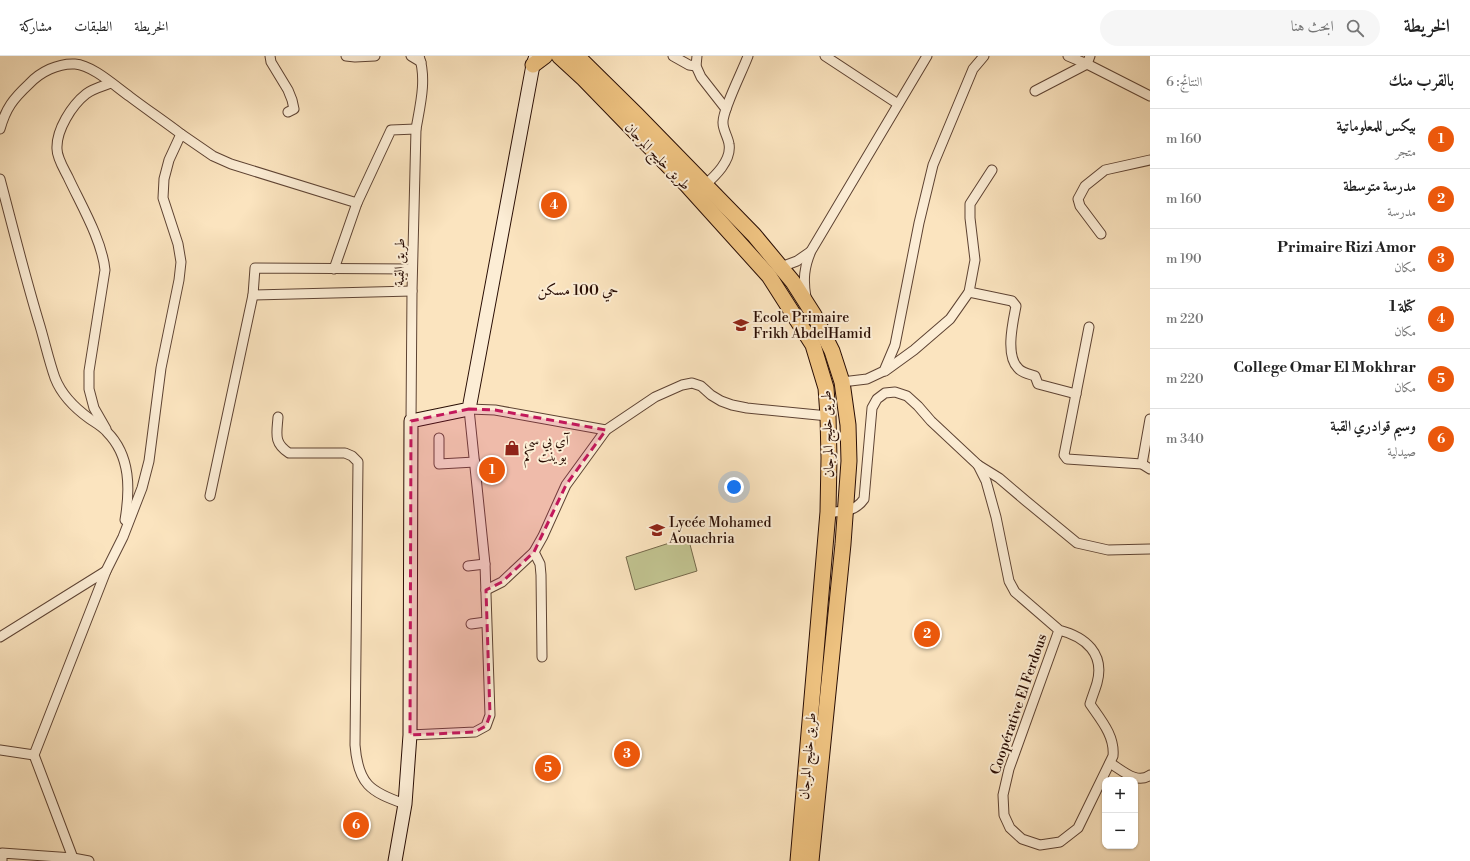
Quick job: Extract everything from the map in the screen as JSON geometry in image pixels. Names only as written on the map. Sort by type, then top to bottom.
[{"type":"main road","points":[[534,59],[545,56]]},
{"type":"main road","name":"طريق خليج المرجان","points":[[559,56],[700,189],[754,235],[793,282],[807,303],[832,351],[842,382],[848,425],[849,461],[843,544],[798,861]]},
{"type":"main road","name":"طريق خليج المرجان","points":[[577,56],[700,189],[769,276],[813,345],[826,388],[829,458],[828,512],[811,861]]},
{"type":"main road","points":[[793,312],[807,303]]},
{"type":"street","points":[[270,56],[271,62],[292,100],[294,108],[288,112]]},
{"type":"street","points":[[346,56],[355,58],[375,56]]},
{"type":"street","points":[[411,56],[420,59]]},
{"type":"street","points":[[672,56],[689,65],[696,66]]},
{"type":"street","points":[[697,56],[696,66],[701,77],[726,109]]},
{"type":"street","points":[[700,189],[727,161],[730,152],[723,123],[726,109],[748,56]]},
{"type":"street","points":[[825,56],[898,104]]},
{"type":"street","points":[[807,303],[804,286],[804,274],[806,263],[811,251],[927,56]]},
{"type":"street","points":[[884,371],[895,345],[919,223],[933,165],[973,68],[984,56]]},
{"type":"street","points":[[1068,56],[1089,60],[1150,96]]},
{"type":"street","name":"طريق القبة","points":[[410,421],[416,129],[423,78],[420,59]]},
{"type":"street","points":[[410,735],[475,732],[486,726],[490,715],[485,564],[469,409],[534,59]]},
{"type":"street","points":[[1035,91],[1089,60]]},
{"type":"street","points":[[0,129],[4,116],[13,98],[34,78],[46,70],[75,64],[88,68],[111,83],[213,156],[231,164],[357,203]]},
{"type":"street","points":[[111,83],[86,94],[67,116],[59,133],[57,150],[63,167],[104,257],[105,270],[89,371],[88,389],[94,408],[107,432],[119,447],[126,466],[128,502],[123,537]]},
{"type":"street","points":[[334,269],[357,203],[390,130],[416,129]]},
{"type":"street","points":[[73,858],[34,756],[106,571],[123,537],[142,488],[149,461],[161,368],[179,280],[181,262],[163,198],[164,179],[167,167],[181,134]]},
{"type":"street","points":[[1101,234],[1080,206],[1078,199],[1085,186],[1105,170],[1150,160]]},
{"type":"street","points":[[842,382],[866,379],[884,371],[914,350],[950,319],[969,292],[975,260],[970,218],[970,204],[992,170]]},
{"type":"street","points":[[0,180],[21,261],[56,380],[66,398],[107,432]]},
{"type":"street","points":[[781,267],[797,261],[811,251]]},
{"type":"street","points":[[210,496],[253,295],[255,268],[412,268]]},
{"type":"street","points":[[253,295],[412,291]]},
{"type":"street","points":[[969,292],[1015,303],[1016,306],[1010,337],[1013,362],[1017,368],[1022,372],[1035,376],[1038,384],[1076,394]]},
{"type":"street","points":[[1088,327],[1064,455],[1067,459],[1146,466],[1150,419]]},
{"type":"street","points":[[486,590],[502,582],[534,552],[543,536],[566,485],[606,430],[655,397],[682,385],[692,383],[701,386],[710,395],[732,405],[747,408],[828,416]]},
{"type":"street","points":[[828,512],[845,512],[855,509],[864,499],[872,408],[877,399],[885,393],[895,392],[907,396],[931,421],[978,465],[999,478],[1077,543],[1108,550],[1150,549]]},
{"type":"street","points":[[395,861],[405,804],[410,735],[410,421],[469,409],[495,410],[606,430]]},
{"type":"street","points":[[278,417],[277,437],[283,449],[289,453],[345,453],[352,456],[358,462],[356,761],[364,780],[377,793],[405,804]]},
{"type":"street","points":[[439,438],[439,464],[475,462]]},
{"type":"street","name":"Coopérative El Ferdous","points":[[978,465],[986,481],[996,518],[1009,581],[1014,592],[1059,630],[1083,641],[1097,654],[1099,669],[1097,683],[1090,704],[1109,733],[1114,748],[1110,764],[1078,828],[1060,842],[1040,846],[1022,839],[1010,828],[1004,815],[1003,795],[1008,769],[1059,630]]},
{"type":"street","points":[[534,552],[540,564],[541,575],[542,657]]},
{"type":"street","points":[[468,566],[485,564]]},
{"type":"street","points":[[0,638],[106,571]]},
{"type":"street","points":[[471,624],[486,622]]},
{"type":"street","points":[[0,750],[34,756]]},
{"type":"street","points":[[1110,764],[1137,779],[1145,779],[1150,775]]},
{"type":"street","points":[[1,856],[73,858],[89,861]]},
{"type":"highlighted area","points":[[469,409],[495,410],[606,430],[566,485],[534,552],[502,582],[486,590],[490,715],[486,726],[475,732],[410,735],[411,421]]},
{"type":"green space","points":[[688,537],[697,571],[635,590],[626,557]]},
{"type":"place","name":"كتلة 1","points":[[554,205]]},
{"type":"place","name":"Ecole Primaire Frikh AbdelHamid","points":[[741,325]]},
{"type":"place","name":"آي بي سي بوينت كم","points":[[512,448]]},
{"type":"place","name":"بيكس للمعلوماتية","points":[[492,470]]},
{"type":"place","name":"Lycée Mohamed Aouachria","points":[[657,530]]},
{"type":"place","name":"مدرسة متوسطة","points":[[927,634]]},
{"type":"place","name":"Primaire Rizi Amor","points":[[627,754]]},
{"type":"place","name":"College Omar El Mokhrar","points":[[548,768]]},
{"type":"place","name":"وسيم قوادري القبة","points":[[356,825]]},
{"type":"district","name":"حي 100 مسكن","points":[[578,290]]}]
